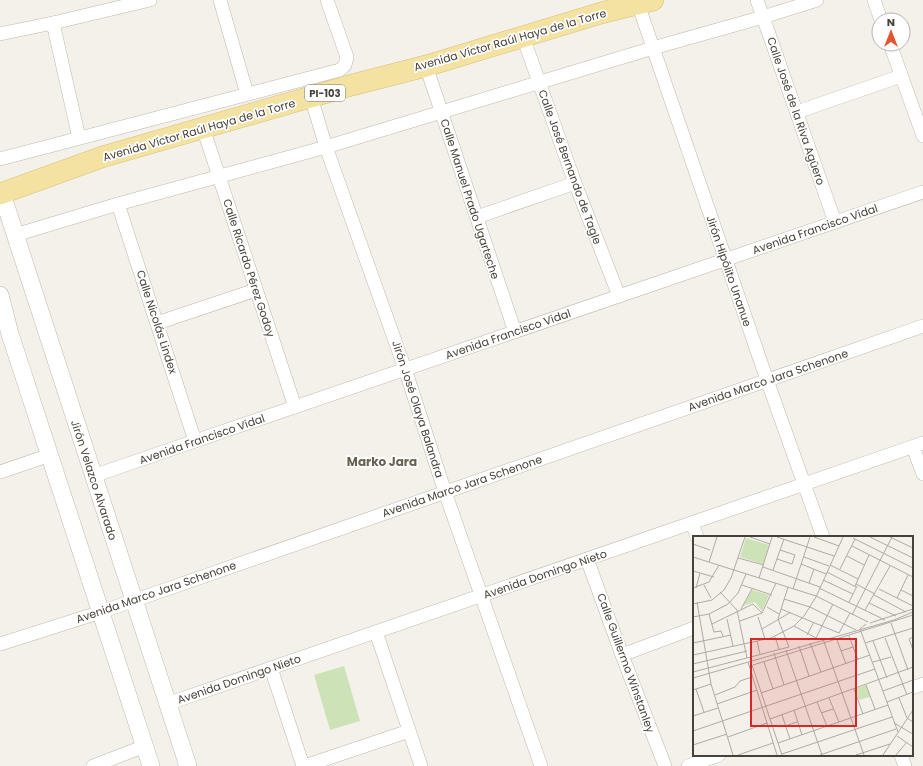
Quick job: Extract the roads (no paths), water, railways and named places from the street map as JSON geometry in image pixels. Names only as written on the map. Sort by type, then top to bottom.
[{"type":"main road","name":"Avenida Víctor Raúl Haya de la Torre","points":[[1,194],[102,157],[311,97],[426,66],[601,13],[646,2]]},
{"type":"street","points":[[0,34],[53,23],[122,3],[150,0]]},
{"type":"street","points":[[220,0],[247,94]]},
{"type":"street","points":[[0,159],[340,70],[345,65],[347,56],[327,0]]},
{"type":"street","name":"Calle José de la Riva Agüero","points":[[757,0],[835,222]]},
{"type":"street","points":[[15,235],[118,204],[326,147],[817,0]]},
{"type":"street","points":[[874,0],[878,12]]},
{"type":"street","name":"Jirón Hipólito Unanue","points":[[646,2],[653,48],[767,380],[823,536]]},
{"type":"street","points":[[53,23],[79,138]]},
{"type":"street","name":"Calle José Bernando de Tagle","points":[[523,37],[575,183],[619,296]]},
{"type":"street","points":[[893,52],[923,136]]},
{"type":"street","name":"Calle Manuel Prado Ugarteche","points":[[426,66],[515,332]]},
{"type":"street","points":[[797,112],[901,76]]},
{"type":"street","name":"Jirón José Olaya Balandra","points":[[311,97],[326,147],[405,369],[445,492],[540,766]]},
{"type":"street","name":"Calle Ricardo Pérez Godoy","points":[[203,128],[295,407]]},
{"type":"street","points":[[477,217],[575,183]]},
{"type":"street","name":"Avenida Francisco Vidal","points":[[93,476],[923,192]]},
{"type":"street","name":"Jirón Velazco Alvarado","points":[[1,194],[188,766]]},
{"type":"street","name":"Calle Nicolás Lindex","points":[[118,204],[195,441]]},
{"type":"street","points":[[157,323],[256,290]]},
{"type":"street","points":[[0,295],[5,336],[50,455],[151,766]]},
{"type":"street","name":"Avenida Marco Jara Schenone","points":[[0,644],[101,612],[923,326]]},
{"type":"street","points":[[918,445],[923,474]]},
{"type":"street","name":"Avenida Domingo Nieto","points":[[167,704],[918,445]]},
{"type":"street","points":[[0,472],[50,455]]},
{"type":"street","points":[[692,523],[697,536]]},
{"type":"street","name":"Calle Guillermo Winstanley","points":[[588,559],[622,655],[665,766]]},
{"type":"street","points":[[622,655],[693,628]]},
{"type":"street","points":[[376,632],[421,766]]},
{"type":"street","points":[[271,668],[304,766],[408,731]]},
{"type":"street","points":[[913,688],[923,684]]},
{"type":"street","points":[[93,766],[145,746]]},
{"type":"street","points":[[688,766],[716,756]]},
{"type":"street","points":[[901,756],[905,766]]},
{"type":"district","name":"Marko Jara","points":[[382,461]]}]
